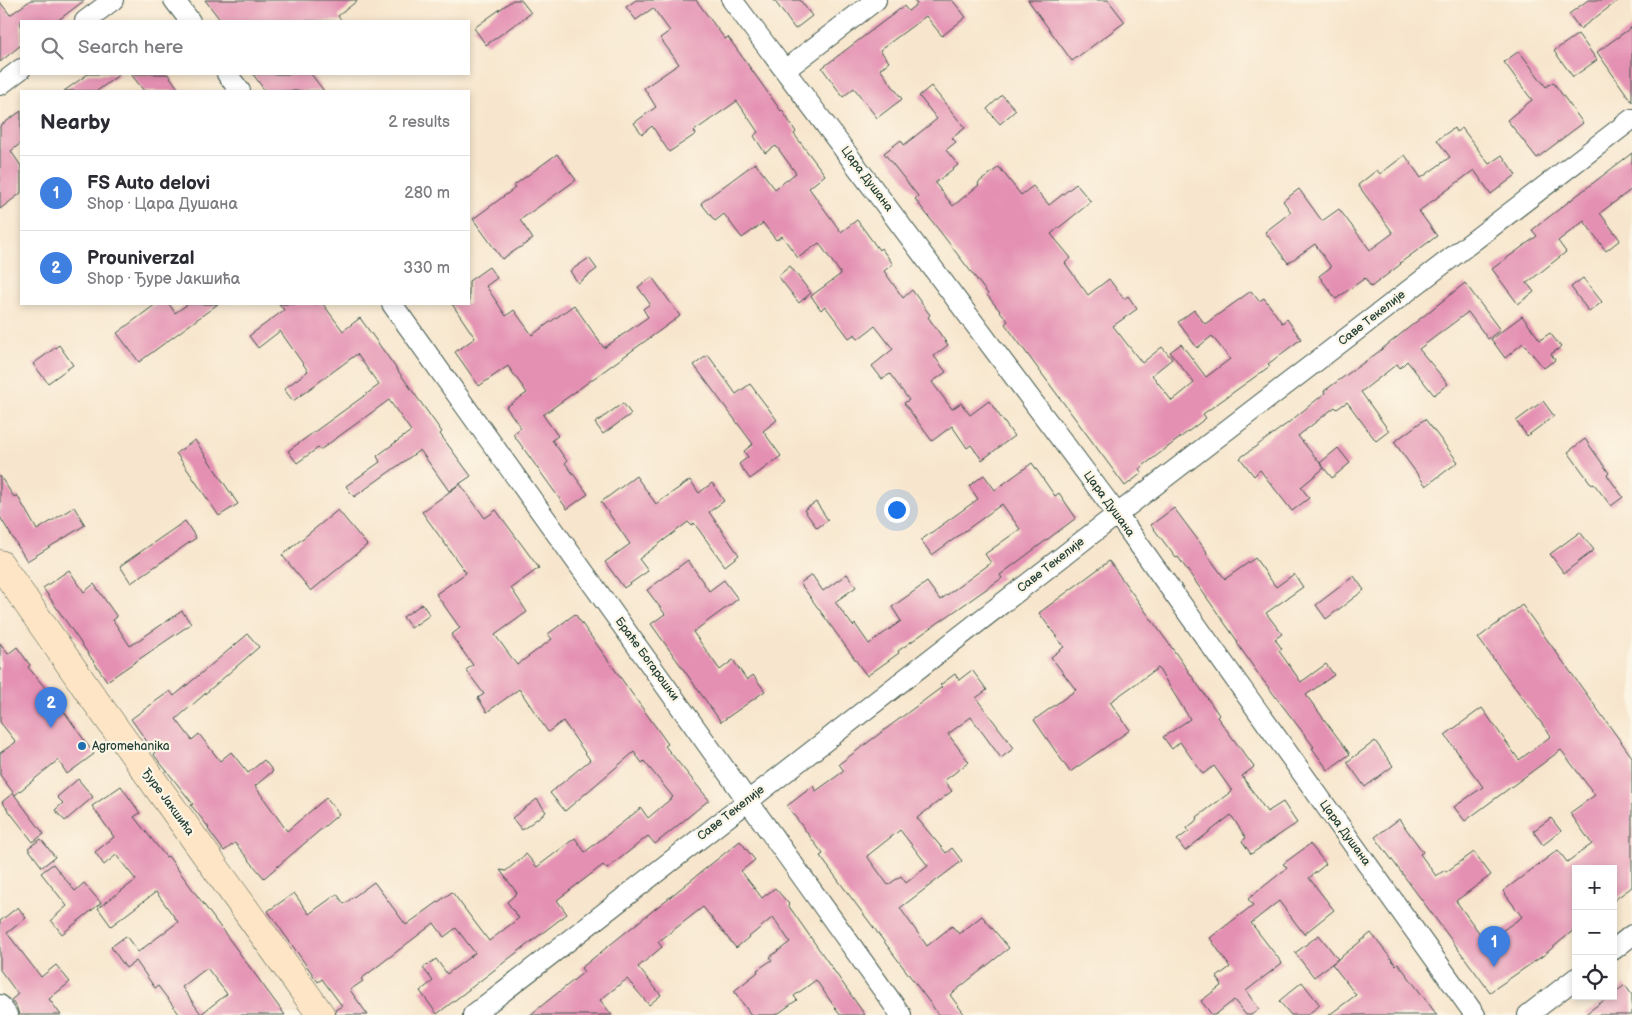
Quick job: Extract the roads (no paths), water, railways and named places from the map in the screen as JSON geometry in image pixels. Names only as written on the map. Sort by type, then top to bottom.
[{"type":"main road","name":"Ђуре Јакшића","points":[[0,564],[87,689],[321,1015]]},
{"type":"street","points":[[86,20],[113,0]]},
{"type":"street","points":[[174,0],[189,20]]},
{"type":"street","name":"Цара Душана","points":[[732,0],[1118,514],[1475,1015]]},
{"type":"street","points":[[785,70],[876,0]]},
{"type":"street","points":[[0,85],[20,70]]},
{"type":"street","points":[[228,75],[239,90]]},
{"type":"street","name":"Саве Текелије","points":[[473,1015],[748,800],[1632,119]]},
{"type":"street","name":"Браће Богарошки","points":[[393,305],[901,1015]]},
{"type":"street","points":[[1617,947],[1632,935]]},
{"type":"street","points":[[1528,1015],[1572,981]]},
{"type":"street","points":[[0,1005],[7,1015]]},
{"type":"place","name":"Prouniverzal","points":[[51,728]]},
{"type":"place","name":"Agromehanika","points":[[82,746]]},
{"type":"place","name":"FS Auto delovi","points":[[1494,967]]}]
